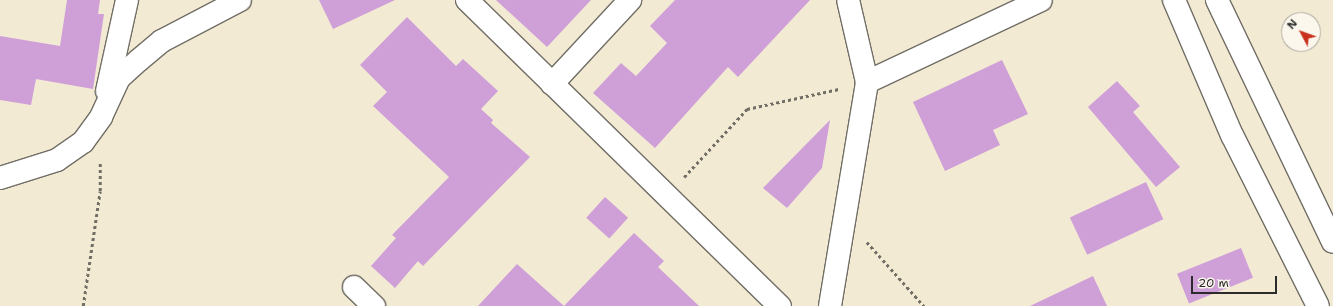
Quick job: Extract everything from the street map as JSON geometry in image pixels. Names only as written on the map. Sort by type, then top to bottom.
[{"type":"street","points":[[101,117],[127,0]]},
{"type":"street","points":[[0,178],[57,160],[83,142],[101,117],[119,78],[138,60],[162,41],[240,0]]},
{"type":"street","points":[[467,0],[665,196],[780,306]]},
{"type":"street","points":[[552,84],[630,0]]},
{"type":"street","points":[[830,306],[867,82],[848,0]]},
{"type":"street","points":[[867,82],[1041,0]]},
{"type":"street","points":[[1174,0],[1232,135],[1318,306]]},
{"type":"street","points":[[1217,0],[1333,242]]},
{"type":"street","points":[[354,287],[374,306]]},
{"type":"path","points":[[665,196],[748,109],[867,82]]},
{"type":"path","points":[[83,306],[100,191],[101,117]]},
{"type":"path","points":[[844,216],[924,306]]},
{"type":"building","points":[[67,0],[100,0],[98,14],[104,14],[93,89],[36,79],[31,105],[0,100],[0,36],[60,46]]},
{"type":"building","points":[[319,0],[395,0],[333,29]]},
{"type":"building","points":[[496,0],[591,0],[547,47]]},
{"type":"building","points":[[675,0],[810,0],[738,77],[728,67],[655,148],[593,93],[621,63],[636,76],[667,43],[650,26]]},
{"type":"building","points":[[407,17],[456,66],[463,59],[498,91],[481,109],[493,120],[491,123],[530,157],[423,266],[418,261],[395,288],[371,266],[396,238],[392,235],[449,177],[373,106],[387,92],[360,65]]},
{"type":"building","points":[[1002,60],[1028,114],[993,130],[1000,145],[945,171],[913,102]]},
{"type":"building","points":[[1117,81],[1140,106],[1133,112],[1180,167],[1156,187],[1088,107]]},
{"type":"building","points":[[830,120],[822,168],[787,208],[763,188]]},
{"type":"building","points":[[1146,182],[1163,219],[1087,255],[1070,217]]},
{"type":"building","points":[[605,197],[628,218],[609,239],[586,218]]},
{"type":"building","points":[[634,233],[664,261],[658,267],[699,306],[564,306]]},
{"type":"building","points":[[1241,248],[1253,278],[1189,304],[1177,274]]},
{"type":"building","points":[[517,264],[564,306],[478,306]]},
{"type":"building","points":[[1093,276],[1107,306],[1030,306]]}]
